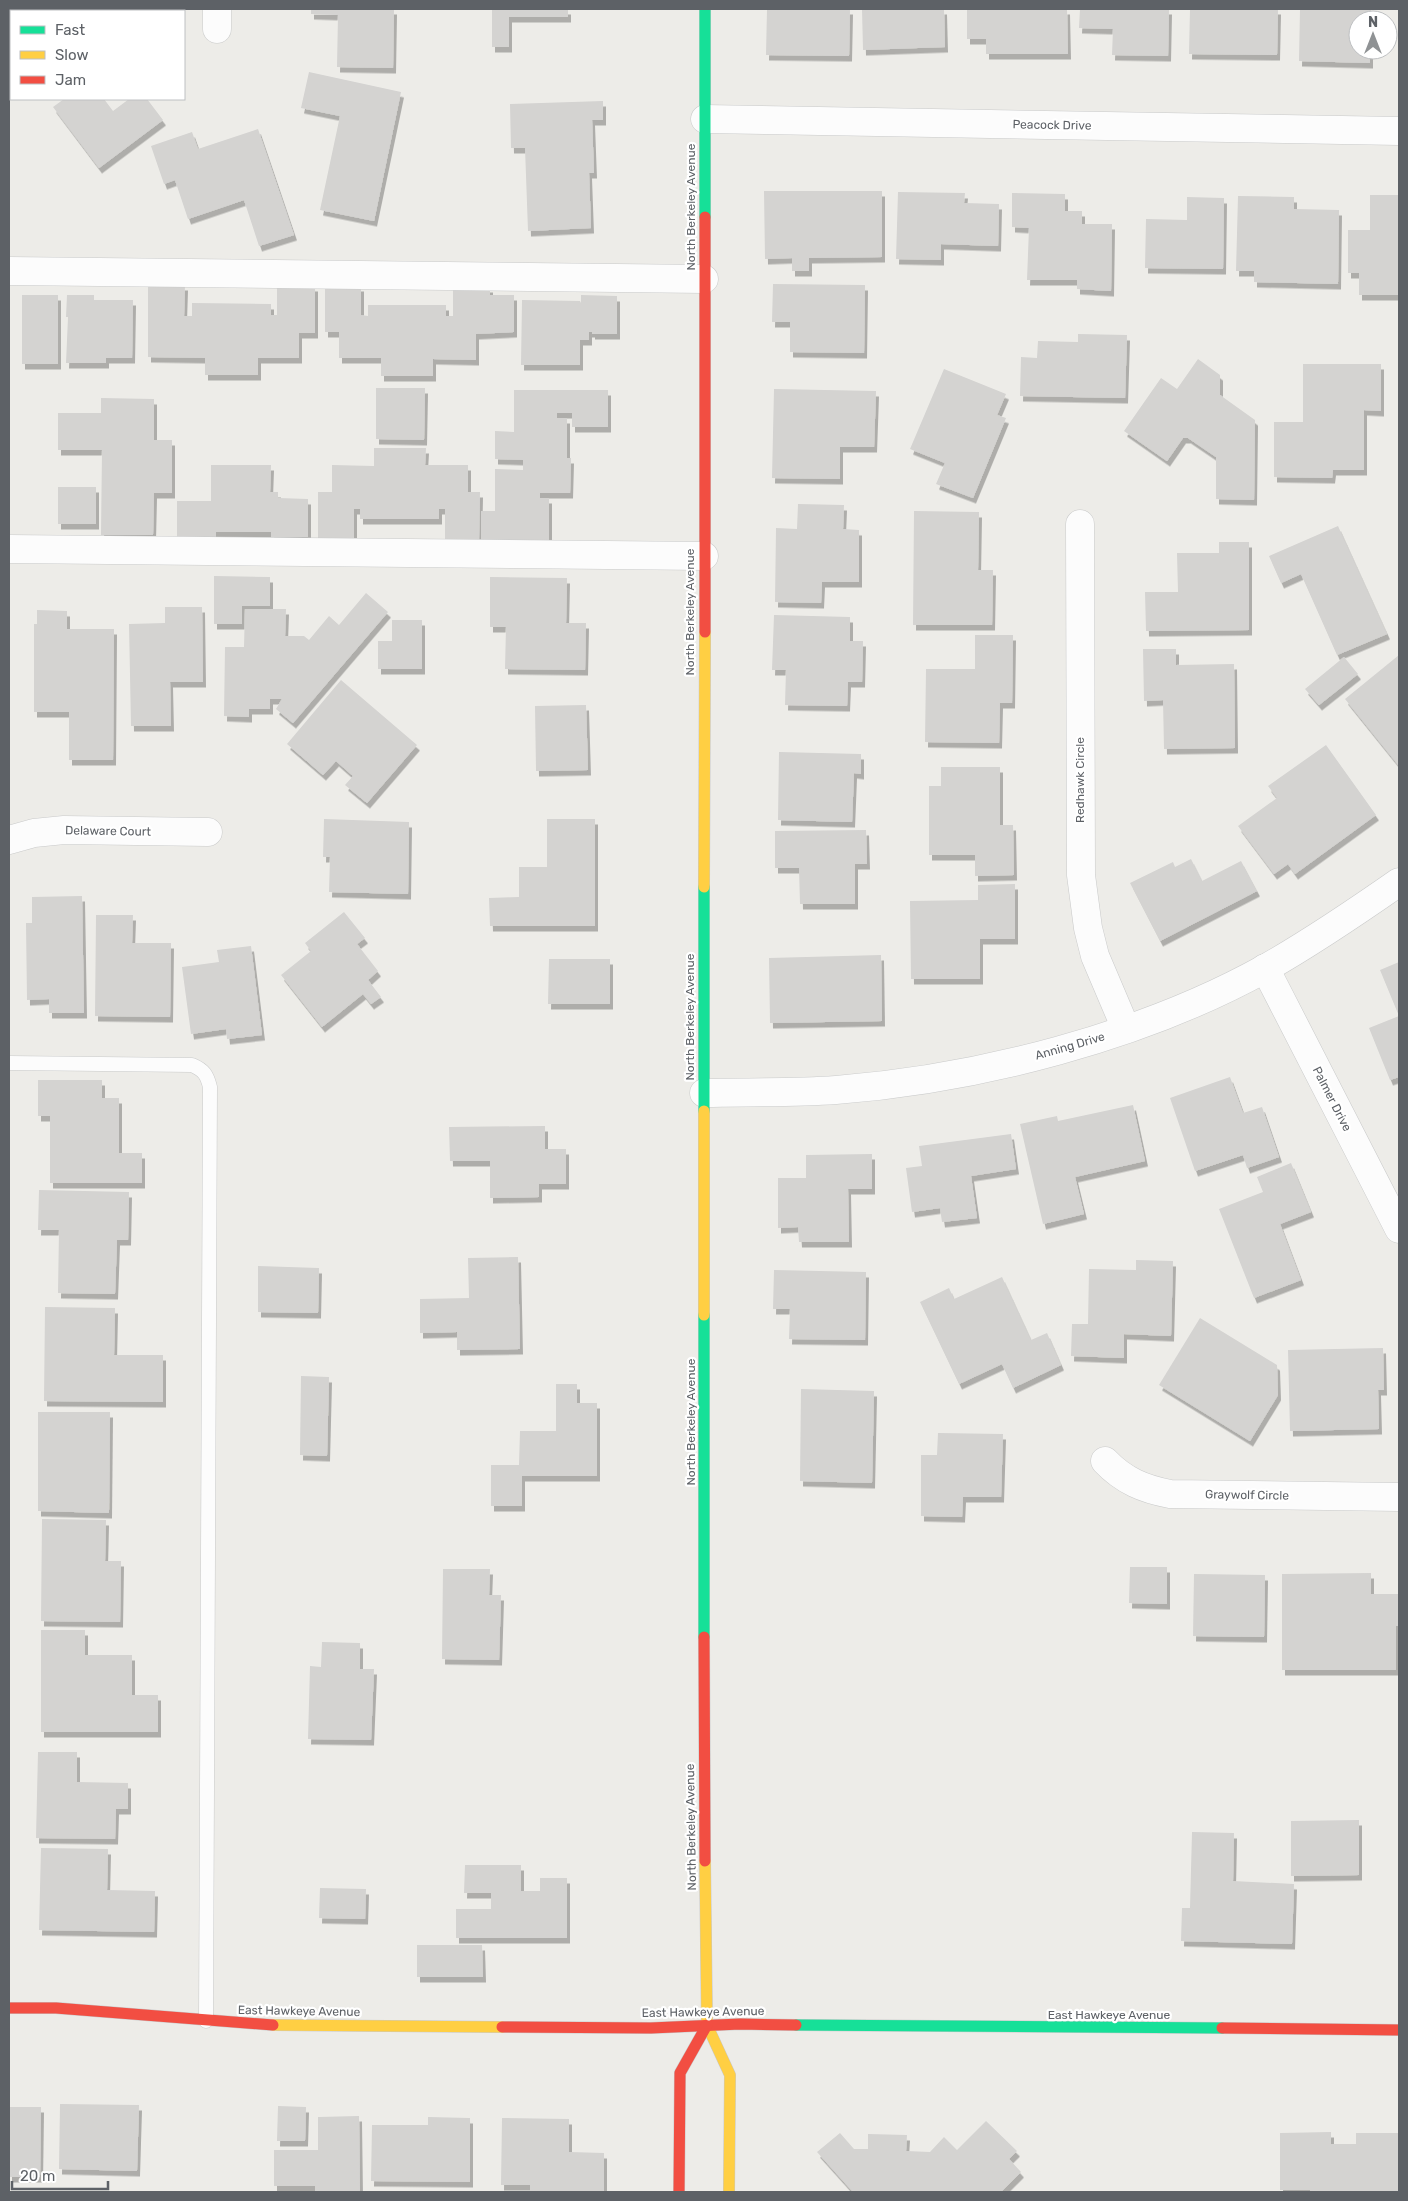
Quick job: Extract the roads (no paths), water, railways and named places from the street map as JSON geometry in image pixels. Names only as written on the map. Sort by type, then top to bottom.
[{"type":"street","name":"North Berkeley Avenue","points":[[705,9],[704,1726],[707,2025],[730,2075],[729,2192]]},
{"type":"street","name":"Peacock Drive","points":[[705,119],[1399,130]]},
{"type":"street","points":[[9,272],[704,279]]},
{"type":"street","name":"Redhawk Circle","points":[[1080,524],[1080,849],[1082,884],[1088,928],[1095,956],[1126,1029]]},
{"type":"street","points":[[9,549],[704,556]]},
{"type":"street","name":"Delaware Court","points":[[9,840],[34,833],[64,830],[208,832]]},
{"type":"street","name":"Anning Drive","points":[[704,1093],[835,1090],[916,1081],[957,1074],[1042,1054],[1126,1029],[1219,991],[1265,968],[1399,882]]},
{"type":"street","name":"Palmer Drive","points":[[1265,968],[1399,1229]]},
{"type":"street","name":"Graywolf Circle","points":[[1105,1461],[1123,1478],[1133,1484],[1170,1494],[1399,1496]]},
{"type":"street","name":"East Hawkeye Avenue","points":[[9,2008],[72,2009],[285,2026],[651,2028],[707,2025],[1399,2030]]},
{"type":"street","name":"North Berkeley Avenue","points":[[680,2192],[680,2073],[707,2025]]},
{"type":"lane","points":[[9,1063],[192,1065],[202,1069],[207,1076],[210,1086],[206,2021]]}]
